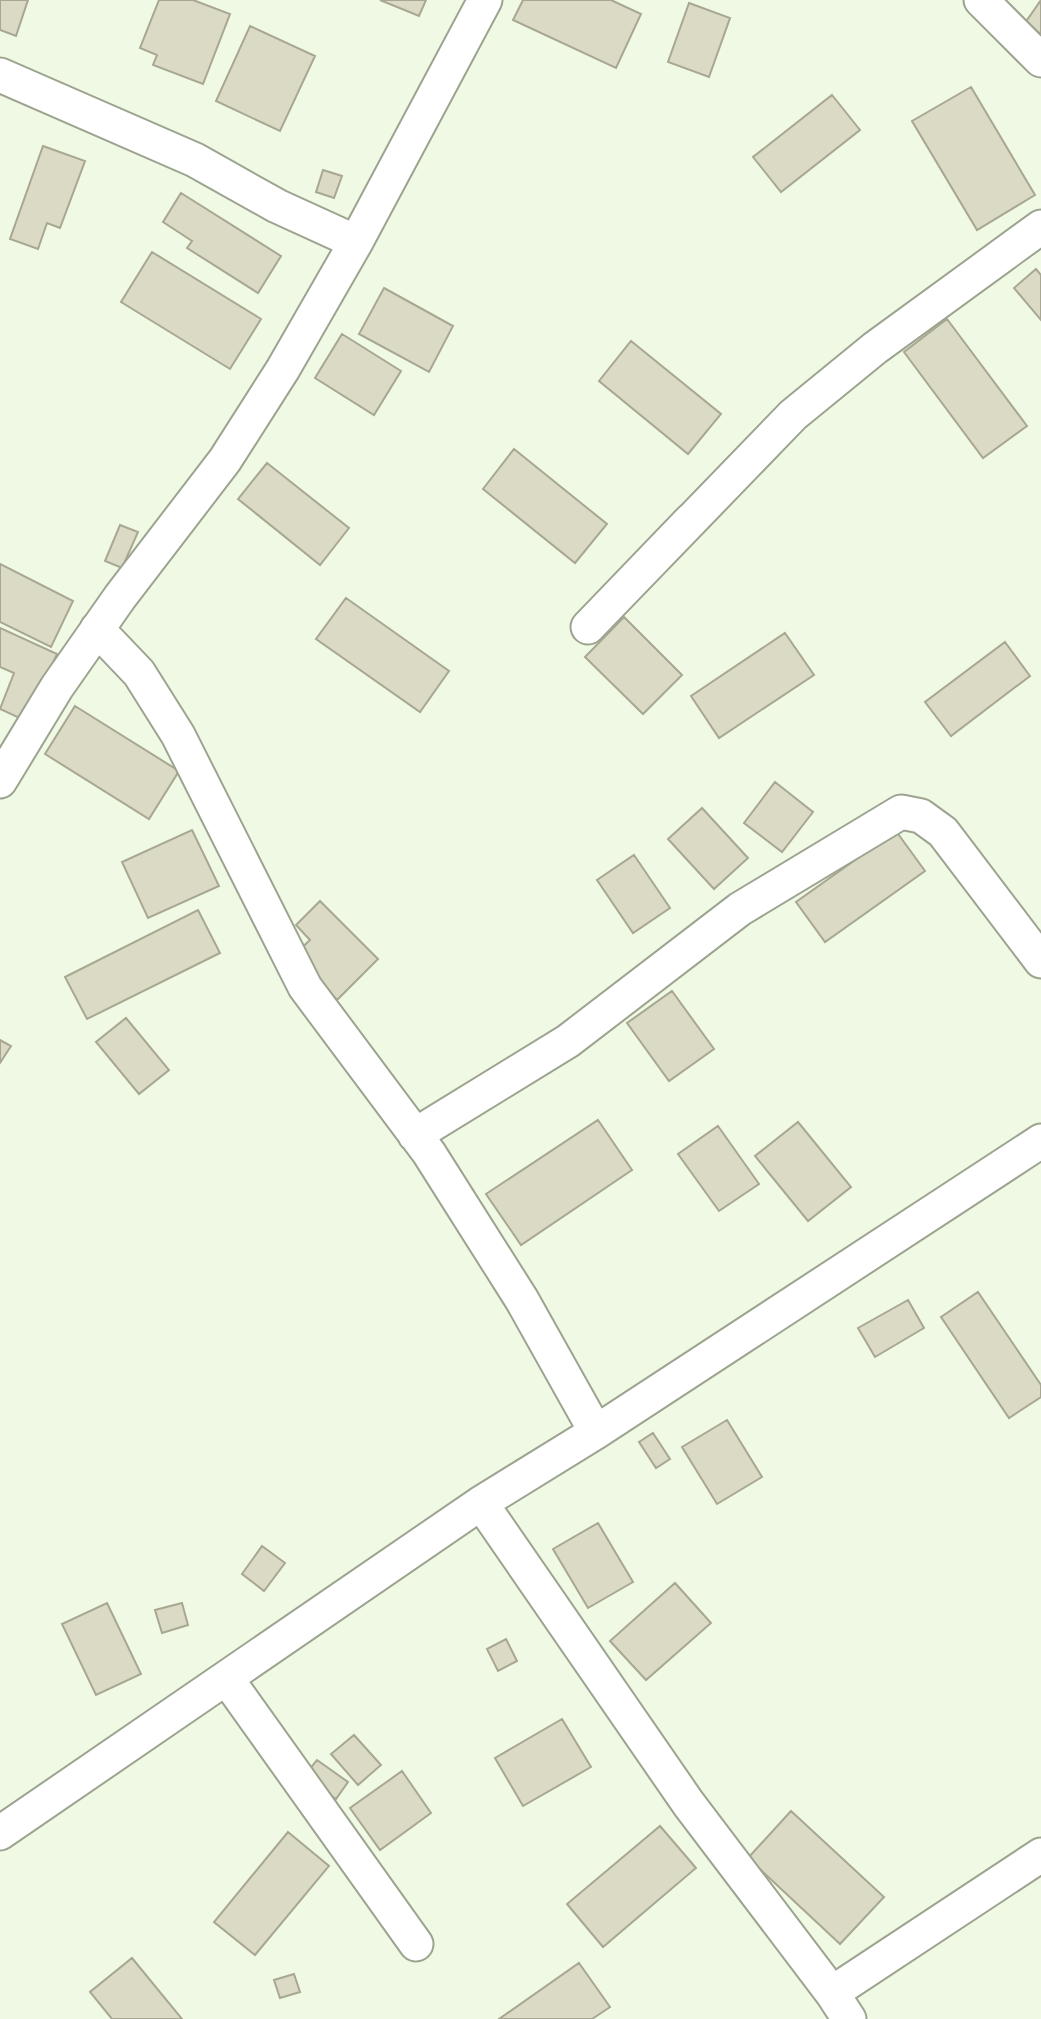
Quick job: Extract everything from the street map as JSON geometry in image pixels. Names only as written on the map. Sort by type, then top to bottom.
[{"type":"street","points":[[0,781],[10,744],[225,460],[283,369],[356,242],[485,0]]},
{"type":"street","points":[[981,0],[1041,60]]},
{"type":"street","points":[[0,75],[195,160],[277,206],[356,242]]},
{"type":"street","points":[[588,627],[793,415],[875,348],[1041,227]]},
{"type":"street","points":[[588,627],[691,520]]},
{"type":"street","points":[[588,627],[643,577]]},
{"type":"street","points":[[97,629],[139,673],[178,735],[305,987],[415,1135],[522,1300],[596,1432]]},
{"type":"street","points":[[415,1135],[568,1041],[740,909],[901,812],[921,816],[943,832],[1041,961]]},
{"type":"street","points":[[3,1823],[227,1679],[481,1503],[596,1432],[1041,1141]]},
{"type":"street","points":[[481,1503],[688,1803],[841,2006],[1041,1855]]},
{"type":"street","points":[[227,1679],[416,1944]]},
{"type":"building","points":[[0,0],[28,0],[16,36],[0,30]]},
{"type":"building","points":[[159,0],[193,0],[230,14],[203,84],[153,65],[157,55],[140,48]]},
{"type":"building","points":[[380,0],[426,0],[419,16]]},
{"type":"building","points":[[523,0],[611,0],[641,14],[616,68],[513,20]]},
{"type":"building","points":[[1041,0],[1041,34],[1025,23]]},
{"type":"building","points":[[689,3],[730,18],[709,77],[668,62]]},
{"type":"building","points":[[250,26],[315,56],[280,131],[216,101]]},
{"type":"building","points":[[971,87],[1035,195],[977,230],[912,121]]},
{"type":"building","points":[[832,95],[860,130],[781,192],[753,157]]},
{"type":"building","points":[[43,146],[85,161],[60,228],[47,223],[38,249],[10,239]]},
{"type":"building","points":[[323,170],[342,176],[334,198],[316,192]]},
{"type":"building","points":[[181,193],[281,256],[258,293],[187,248],[192,241],[163,222]]},
{"type":"building","points":[[152,252],[261,319],[230,369],[121,302]]},
{"type":"building","points":[[1036,269],[1041,275],[1041,320],[1014,288]]},
{"type":"building","points":[[384,288],[453,326],[429,372],[359,334]]},
{"type":"building","points":[[947,319],[1027,426],[983,458],[904,352]]},
{"type":"building","points":[[342,334],[401,371],[374,415],[315,378]]},
{"type":"building","points":[[631,341],[721,414],[688,454],[599,381]]},
{"type":"building","points":[[514,449],[607,524],[575,563],[483,489]]},
{"type":"building","points":[[267,463],[349,528],[320,565],[238,499]]},
{"type":"building","points":[[120,525],[138,532],[122,568],[105,561]]},
{"type":"building","points":[[0,564],[73,601],[51,647],[0,622]]},
{"type":"building","points":[[346,598],[449,671],[420,712],[316,639]]},
{"type":"building","points":[[624,617],[682,675],[643,714],[585,657]]},
{"type":"building","points":[[0,628],[57,654],[26,721],[0,709],[14,673],[0,667]]},
{"type":"building","points":[[785,633],[814,675],[719,738],[691,696]]},
{"type":"building","points":[[1005,642],[1030,676],[951,736],[925,702]]},
{"type":"building","points":[[75,706],[179,771],[149,819],[45,754]]},
{"type":"building","points":[[775,782],[813,812],[782,852],[744,823]]},
{"type":"building","points":[[702,808],[748,858],[714,889],[668,839]]},
{"type":"building","points":[[192,830],[219,886],[148,918],[122,862]]},
{"type":"building","points":[[896,831],[925,871],[825,942],[796,902]]},
{"type":"building","points":[[634,855],[670,908],[633,933],[597,880]]},
{"type":"building","points":[[320,901],[378,959],[337,1000],[293,956],[310,940],[296,925]]},
{"type":"building","points":[[198,910],[220,953],[87,1019],[65,977]]},
{"type":"building","points":[[672,991],[714,1049],[669,1081],[627,1023]]},
{"type":"building","points":[[126,1018],[169,1070],[139,1094],[96,1042]]},
{"type":"building","points":[[0,1040],[11,1046],[0,1063]]},
{"type":"building","points":[[598,1120],[632,1170],[521,1245],[486,1194]]},
{"type":"building","points":[[798,1122],[851,1187],[808,1221],[755,1156]]},
{"type":"building","points":[[718,1126],[759,1184],[719,1211],[678,1154]]},
{"type":"building","points":[[978,1292],[1041,1385],[1041,1397],[1009,1418],[941,1317]]},
{"type":"building","points":[[908,1300],[924,1328],[875,1357],[858,1328]]},
{"type":"building","points":[[727,1420],[762,1477],[717,1504],[682,1447]]},
{"type":"building","points":[[653,1433],[670,1459],[656,1468],[639,1442]]},
{"type":"building","points":[[598,1523],[633,1582],[588,1608],[553,1549]]},
{"type":"building","points":[[262,1546],[285,1563],[264,1591],[242,1574]]},
{"type":"building","points":[[675,1583],[711,1623],[646,1680],[610,1641]]},
{"type":"building","points":[[107,1603],[141,1674],[96,1695],[62,1624]]},
{"type":"building","points":[[182,1603],[188,1625],[162,1633],[155,1610]]},
{"type":"building","points":[[506,1639],[517,1661],[498,1671],[487,1649]]},
{"type":"building","points":[[562,1719],[591,1767],[523,1806],[495,1758]]},
{"type":"building","points":[[354,1735],[381,1765],[358,1785],[331,1754]]},
{"type":"building","points":[[317,1760],[348,1782],[336,1799],[304,1776]]},
{"type":"building","points":[[402,1771],[431,1813],[380,1850],[350,1808]]},
{"type":"building","points":[[791,1811],[884,1897],[840,1944],[748,1858]]},
{"type":"building","points":[[660,1826],[696,1868],[603,1947],[567,1904]]},
{"type":"building","points":[[288,1832],[329,1866],[255,1955],[214,1922]]},
{"type":"building","points":[[132,1958],[182,2019],[112,2019],[90,1992]]},
{"type":"building","points":[[579,1963],[610,2007],[592,2019],[499,2019]]},
{"type":"building","points":[[294,1974],[300,1992],[280,1998],[274,1980]]}]
